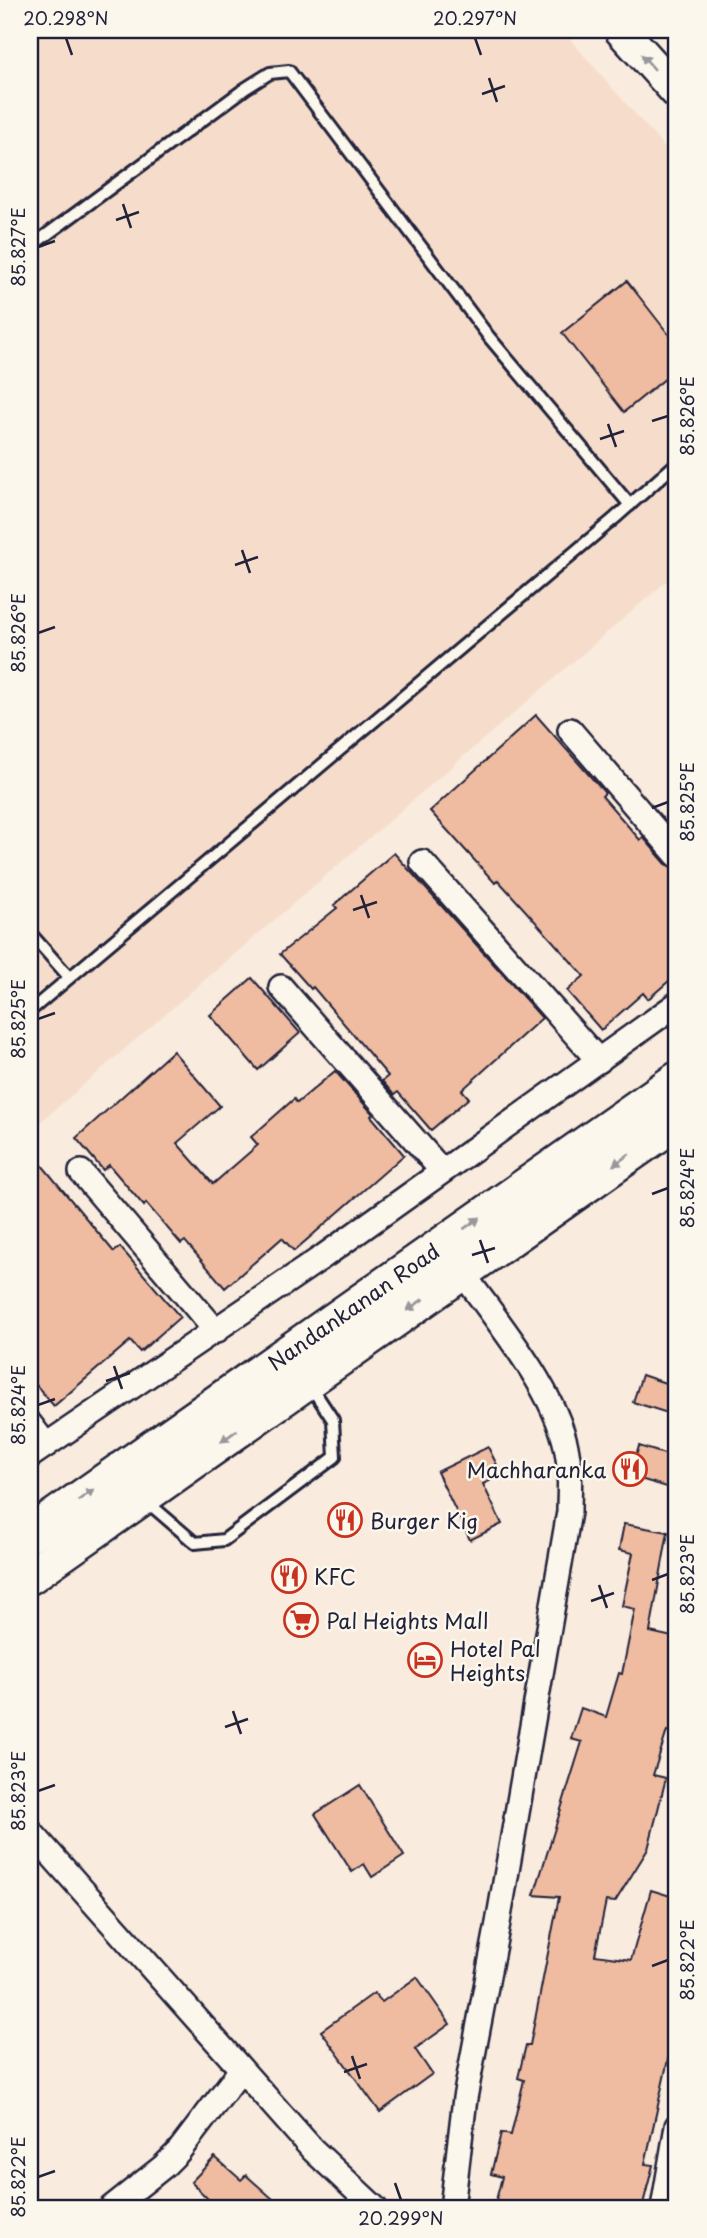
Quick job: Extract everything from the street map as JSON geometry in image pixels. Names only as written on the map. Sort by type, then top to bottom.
[{"type":"main road","name":"Nandankanan Road","points":[[30,1534],[677,1080]]},
{"type":"main road","name":"Nandankanan Road","points":[[41,1568],[677,1121]]},
{"type":"main road","points":[[30,1534],[41,1568]]},
{"type":"street","points":[[621,30],[677,92]]},
{"type":"street","points":[[570,730],[677,855]]},
{"type":"street","points":[[422,862],[599,1061]]},
{"type":"street","points":[[281,987],[442,1171]]},
{"type":"street","points":[[30,1423],[38,1450],[324,1256],[677,1004]]},
{"type":"street","points":[[81,1172],[216,1331]]},
{"type":"street","points":[[452,2208],[464,2098],[500,1910],[569,1512],[568,1457],[556,1415],[527,1364],[461,1272]]},
{"type":"street","points":[[30,1831],[240,2071],[313,2150],[375,2208]]},
{"type":"street","points":[[111,2208],[164,2166],[240,2071]]},
{"type":"street","points":[[663,2208],[677,2126]]},
{"type":"lane","points":[[30,247],[246,88],[270,73],[289,71],[489,337],[630,505]]},
{"type":"lane","points":[[30,1011],[677,463]]},
{"type":"lane","points":[[30,933],[69,978]]},
{"type":"lane","points":[[143,1498],[195,1543],[224,1540],[335,1457],[333,1420],[307,1381]]},
{"type":"shaded area","points":[[30,30],[562,30],[677,162],[677,572],[30,1131]]},
{"type":"building","points":[[627,281],[677,345],[677,369],[624,412],[562,333]]},
{"type":"building","points":[[536,715],[605,793],[602,796],[640,840],[643,837],[666,864],[677,871],[677,974],[648,999],[643,993],[601,1030],[567,991],[584,976],[498,880],[495,883],[430,811]]},
{"type":"building","points":[[394,853],[542,1018],[462,1090],[469,1098],[431,1130],[398,1092],[394,1095],[382,1081],[388,1076],[313,987],[311,989],[280,954],[337,908],[334,905]]},
{"type":"building","points":[[252,978],[300,1033],[258,1070],[210,1015]]},
{"type":"building","points":[[173,1051],[220,1106],[177,1143],[213,1184],[258,1145],[251,1137],[294,1099],[297,1103],[335,1071],[404,1155],[294,1251],[282,1238],[225,1288],[185,1241],[181,1244],[109,1165],[103,1170],[76,1138]]},
{"type":"building","points":[[41,1164],[114,1252],[120,1247],[180,1317],[140,1352],[130,1341],[54,1406],[30,1378],[30,1174]]},
{"type":"building","points":[[642,1375],[677,1387],[677,1416],[633,1402]]},
{"type":"building","points":[[639,1446],[677,1458],[677,1490],[630,1476]]},
{"type":"building","points":[[488,1447],[502,1475],[483,1484],[502,1524],[470,1540],[437,1472]]},
{"type":"building","points":[[624,1524],[668,1532],[650,1632],[677,1638],[677,1717],[673,1732],[667,1731],[653,1775],[666,1778],[648,1849],[615,1902],[606,1901],[595,1955],[631,1960],[651,1890],[677,1898],[677,1970],[672,2011],[677,2012],[677,2057],[669,2055],[645,2164],[653,2165],[642,2208],[494,2208],[502,2177],[491,2174],[501,2133],[511,2135],[524,2080],[518,2078],[526,2045],[530,2045],[559,1897],[534,1895],[582,1742],[571,1739],[581,1708],[606,1717],[619,1673],[622,1674],[635,1609],[622,1606],[633,1553],[619,1550]]},
{"type":"building","points":[[360,1785],[404,1856],[372,1877],[364,1864],[352,1872],[315,1814]]},
{"type":"building","points":[[417,1977],[450,2024],[415,2049],[432,2074],[380,2112],[321,2031],[374,1993],[382,2002]]},
{"type":"building","points":[[215,2157],[241,2180],[246,2175],[283,2208],[217,2208],[191,2182]]},
{"type":"place","name":"Machharanka","points":[[630,1469]]},
{"type":"place","name":"Burger Kig","points":[[345,1520]]},
{"type":"place","name":"KFC","points":[[289,1576]]},
{"type":"place","name":"Pal Heights Mall","points":[[301,1620]]},
{"type":"place","name":"Hotel Pal Heights","points":[[425,1660]]}]
